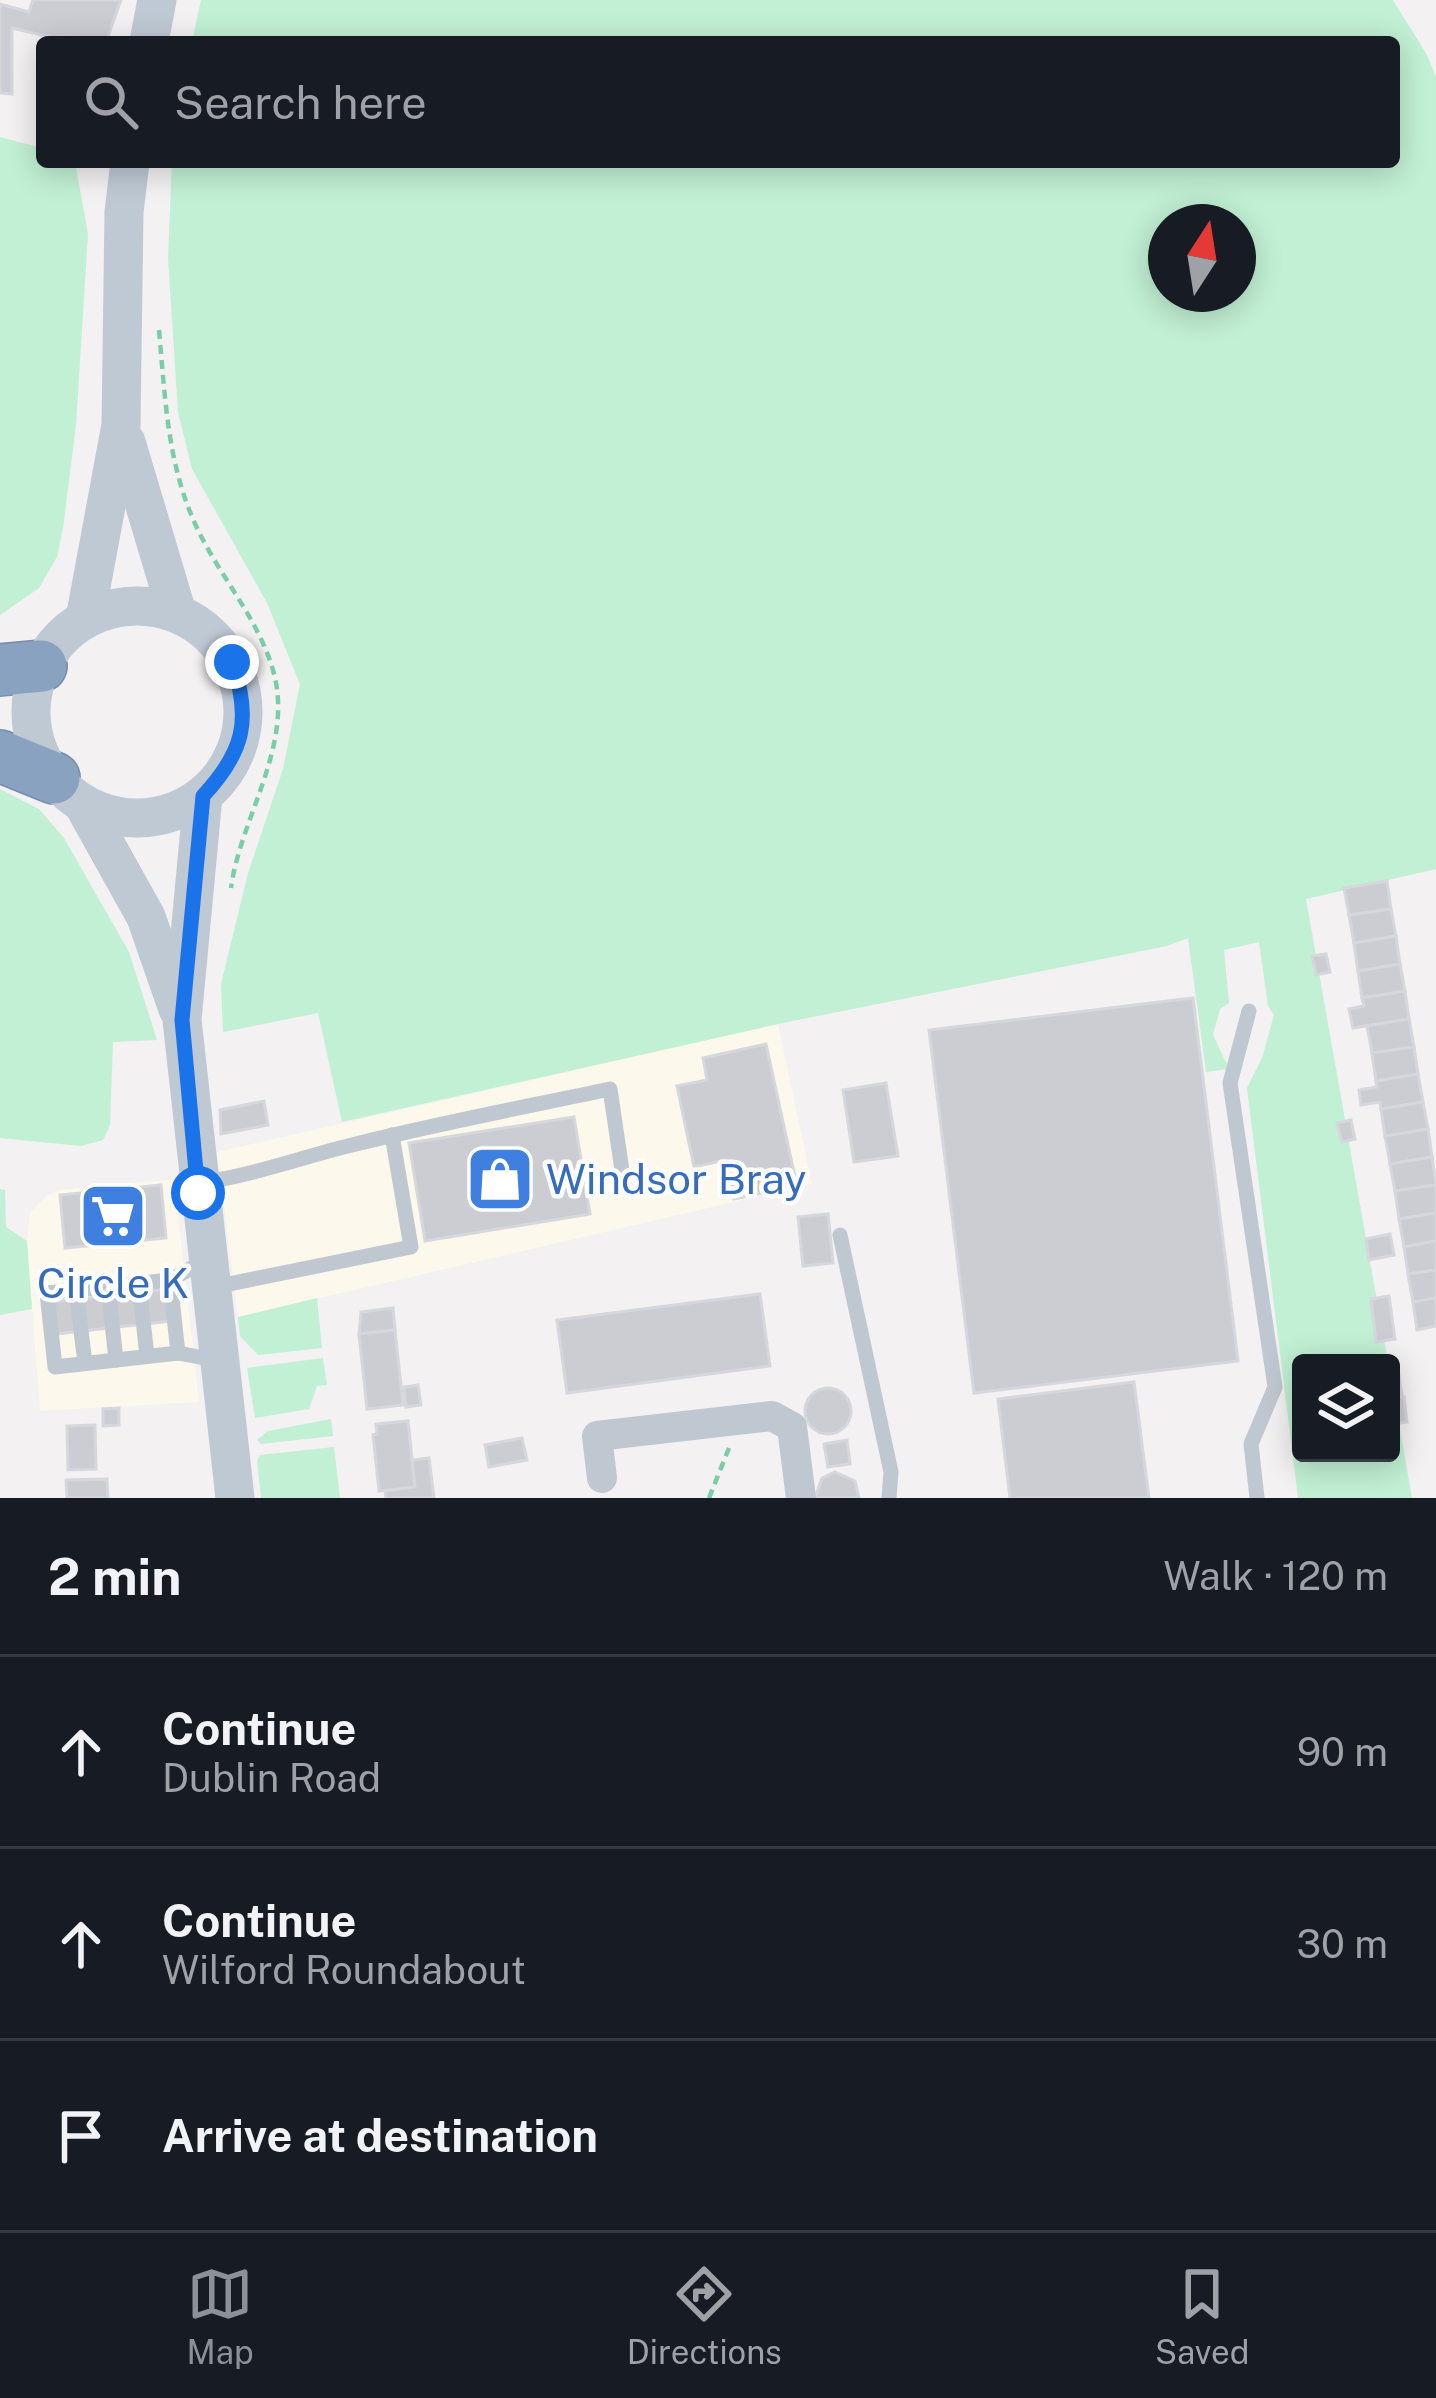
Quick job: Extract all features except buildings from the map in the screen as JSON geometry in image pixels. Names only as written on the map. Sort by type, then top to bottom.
[{"type":"highway","points":[[0,756],[69,791]]},
{"type":"main road","points":[[149,36],[157,0]]},
{"type":"main road","points":[[86,619],[121,425],[124,212],[129,168]]},
{"type":"main road","points":[[121,425],[177,613]]},
{"type":"main road","points":[[69,791],[130,818],[155,817],[203,796],[225,772],[238,746],[244,717],[232,662],[216,640],[177,613],[135,605],[86,619],[20,668],[33,687],[31,719],[38,750],[69,791],[146,917],[182,1020]]},
{"type":"main road","points":[[203,796],[182,1020],[235,1498]]},
{"type":"street","points":[[602,1478],[597,1436],[772,1416],[792,1427],[800,1498]]},
{"type":"lane","points":[[1249,1011],[1230,1083],[1275,1387],[1251,1444],[1257,1498]]},
{"type":"lane","points":[[197,1184],[392,1135],[610,1089],[624,1184]]},
{"type":"lane","points":[[218,1361],[178,1353],[55,1366],[47,1293],[208,1274],[259,1281],[411,1247],[392,1135]]},
{"type":"lane","points":[[840,1235],[891,1472],[889,1498]]},
{"type":"lane","points":[[170,1280],[178,1353]]},
{"type":"lane","points":[[139,1284],[147,1356]]},
{"type":"lane","points":[[108,1287],[116,1360]]},
{"type":"lane","points":[[76,1290],[85,1363]]},
{"type":"path","points":[[157,313],[172,463],[192,517],[266,654],[276,683],[277,723],[230,898]]},
{"type":"shaded area","points":[[778,1024],[812,1184],[238,1317],[217,1152]]},
{"type":"shaded area","points":[[174,1179],[199,1402],[40,1411],[27,1241],[30,1213],[46,1196],[60,1190]]},
{"type":"green space","points":[[201,0],[1393,0],[1436,77],[1436,869],[1306,899],[1386,1354],[1292,1354],[1292,1450],[1247,1088],[1262,1058],[1274,1015],[1268,1006],[1259,942],[1224,950],[1229,1003],[1220,1009],[1213,1035],[1229,1069],[1206,1072],[1188,938],[342,1122],[318,1013],[223,1032],[221,984],[248,873],[283,769],[300,684],[267,603],[192,469],[178,412],[168,258],[172,168],[1400,168],[1400,36],[193,36]]},
{"type":"green space","points":[[0,137],[36,146],[36,168],[76,168],[88,234],[76,425],[57,557],[39,588],[0,615]]},
{"type":"green space","points":[[0,789],[39,809],[64,838],[129,952],[157,1040],[113,1042],[110,1125],[103,1140],[81,1146],[0,1138]]},
{"type":"green space","points":[[0,1189],[5,1190],[6,1227],[27,1241],[32,1309],[0,1315]]},
{"type":"green space","points":[[317,1298],[322,1348],[258,1355],[240,1336],[238,1317]]},
{"type":"green space","points":[[323,1358],[327,1385],[317,1386],[309,1409],[255,1418],[247,1368]]},
{"type":"green space","points":[[331,1419],[333,1436],[261,1444],[257,1440],[268,1431]]},
{"type":"green space","points":[[1400,1429],[1412,1498],[1298,1498],[1294,1462],[1400,1462]]},
{"type":"green space","points":[[334,1447],[340,1498],[261,1498],[260,1455]]},
{"type":"place","name":"Windsor Bray","points":[[500,1179]]},
{"type":"place","name":"Circle K","points":[[113,1216]]},
{"type":"route","points":[[198,1193],[182,1020],[203,796],[225,772],[238,746],[244,717],[232,662]]}]
